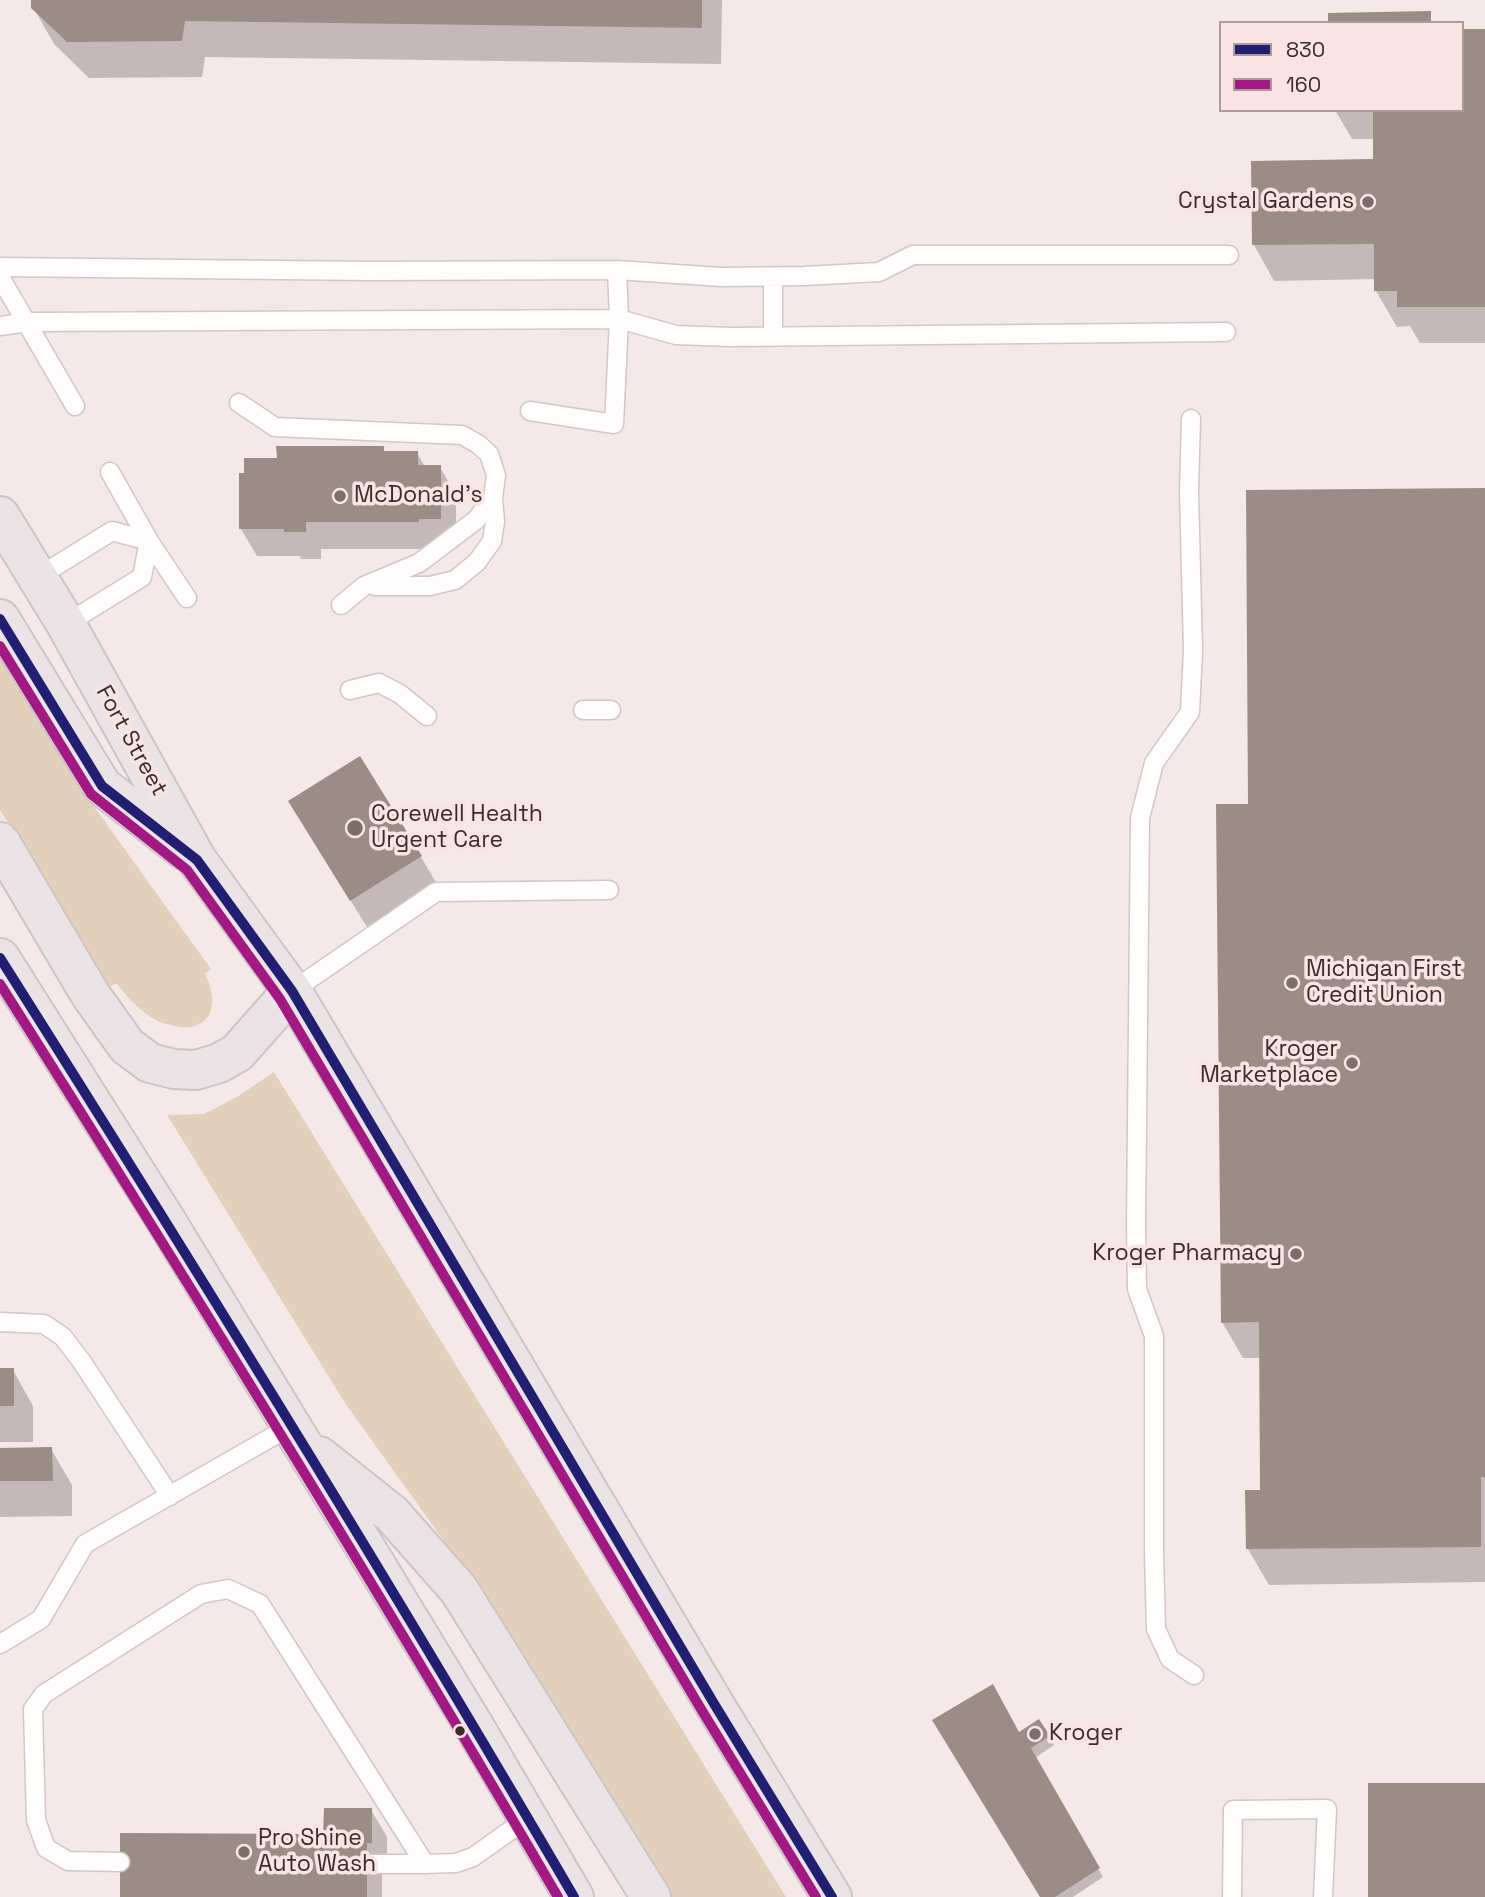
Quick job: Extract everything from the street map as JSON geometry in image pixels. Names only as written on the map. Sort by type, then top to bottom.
[{"type":"main road","name":"Fort Street","points":[[0,516],[66,624],[197,860],[292,992],[713,1702],[832,1897]]},
{"type":"main road","points":[[0,620],[102,786],[197,860]]},
{"type":"main road","points":[[0,842],[90,994],[127,1046],[150,1063],[174,1069],[197,1070],[219,1063],[237,1053],[292,992]]},
{"type":"main road","points":[[2,967],[158,1208],[474,1726],[574,1897]]},
{"type":"main road","points":[[295,1433],[392,1514],[459,1590],[651,1897]]},
{"type":"lane","points":[[0,267],[371,271],[617,270],[721,278],[879,272],[913,255],[1228,255]]},
{"type":"lane","points":[[530,411],[614,424],[619,319],[617,270]]},
{"type":"lane","points":[[773,276],[773,337]]},
{"type":"lane","points":[[0,277],[75,406]]},
{"type":"lane","points":[[0,326],[27,322],[619,319],[676,335],[731,337],[1226,332]]},
{"type":"lane","points":[[239,404],[275,427],[462,435],[489,454],[496,475],[493,498],[495,522],[492,541],[477,562],[455,580],[430,586],[364,586]]},
{"type":"lane","points":[[1191,419],[1189,491],[1193,651],[1190,712],[1154,763],[1140,818],[1136,1225],[1137,1290],[1154,1336],[1156,1629],[1170,1659],[1194,1675]]},
{"type":"lane","points":[[110,472],[149,541],[187,598]]},
{"type":"lane","points":[[341,604],[364,586],[419,563],[476,520],[493,498]]},
{"type":"lane","points":[[37,577],[112,531],[149,541]]},
{"type":"lane","points":[[66,624],[142,577],[149,541]]},
{"type":"lane","points":[[350,690],[379,683],[400,694],[427,716]]},
{"type":"lane","points":[[583,710],[611,710]]},
{"type":"lane","points":[[292,992],[436,892],[609,890]]},
{"type":"lane","points":[[0,1322],[44,1324],[62,1338],[82,1362],[170,1496]]},
{"type":"lane","points":[[0,1644],[41,1619],[85,1544],[170,1496],[295,1433]]},
{"type":"lane","points":[[120,1862],[68,1861],[46,1848],[36,1821],[33,1709],[44,1694],[201,1594],[228,1589],[260,1604],[425,1864]]},
{"type":"lane","points":[[1232,1897],[1233,1810],[1327,1809],[1323,1897]]},
{"type":"lane","points":[[367,1864],[456,1863],[473,1857],[528,1818]]},
{"type":"shaded area","points":[[0,657],[87,797],[211,969],[205,974],[210,985],[212,1005],[204,1021],[197,1025],[174,1026],[160,1022],[140,1009],[117,984],[109,986],[0,810]]},
{"type":"shaded area","points":[[274,1072],[786,1897],[669,1897],[482,1594],[345,1403],[167,1115],[204,1114],[237,1097]]},
{"type":"building","points":[[31,0],[702,0],[702,28],[185,21],[182,41],[67,42],[31,8]]},
{"type":"building","points":[[1431,11],[1431,21],[1328,21],[1328,13]]},
{"type":"building","name":"Crystal Gardens","points":[[1464,29],[1485,29],[1485,307],[1397,307],[1397,291],[1374,291],[1374,244],[1252,245],[1251,161],[1373,159],[1373,112],[1464,112]]},
{"type":"building","name":"McDonald's","points":[[276,446],[384,446],[384,451],[418,451],[418,465],[441,465],[441,519],[419,519],[419,522],[306,522],[306,532],[239,529],[239,473],[244,473],[244,458],[277,458]]},
{"type":"building","name":"Kroger Marketplace","points":[[1485,488],[1485,1477],[1481,1477],[1481,1547],[1246,1549],[1245,1490],[1260,1490],[1259,1322],[1221,1323],[1216,804],[1248,804],[1246,490]]},
{"type":"building","name":"Corewell Health Urgent Care","points":[[360,756],[422,856],[350,901],[288,801]]},
{"type":"building","points":[[0,1368],[14,1368],[14,1406],[0,1406]]},
{"type":"building","points":[[52,1447],[53,1481],[0,1481],[0,1448]]},
{"type":"building","points":[[993,1684],[1019,1732],[1039,1719],[1050,1736],[1031,1748],[1100,1868],[1055,1897],[1040,1897],[932,1720]]},
{"type":"building","points":[[1368,1783],[1485,1783],[1485,1897],[1368,1897]]},
{"type":"building","name":"Pro Shine Auto Wash","points":[[324,1808],[372,1808],[372,1843],[367,1843],[367,1897],[120,1897],[120,1833],[323,1834]]},
{"type":"transit line","name":"830","points":[[0,619],[102,786],[197,860],[292,991],[713,1702],[832,1897]]},
{"type":"transit line","name":"160","points":[[0,646],[91,794],[187,870],[280,999],[701,1709],[816,1897]]},
{"type":"transit line","name":"830","points":[[0,958],[291,1425],[574,1897]]},
{"type":"transit line","name":"160","points":[[0,984],[283,1438],[558,1897]]},
{"type":"place","name":"Crystal Gardens","points":[[1368,202]]},
{"type":"place","name":"McDonald's","points":[[340,496]]},
{"type":"place","name":"Corewell Health Urgent Care","points":[[355,828]]},
{"type":"place","name":"Michigan First Credit Union","points":[[1292,983]]},
{"type":"place","name":"Kroger Marketplace","points":[[1352,1063]]},
{"type":"place","name":"Kroger Pharmacy","points":[[1296,1254]]},
{"type":"place","name":"Kroger","points":[[1035,1734]]},
{"type":"place","name":"Pro Shine Auto Wash","points":[[244,1852]]}]
